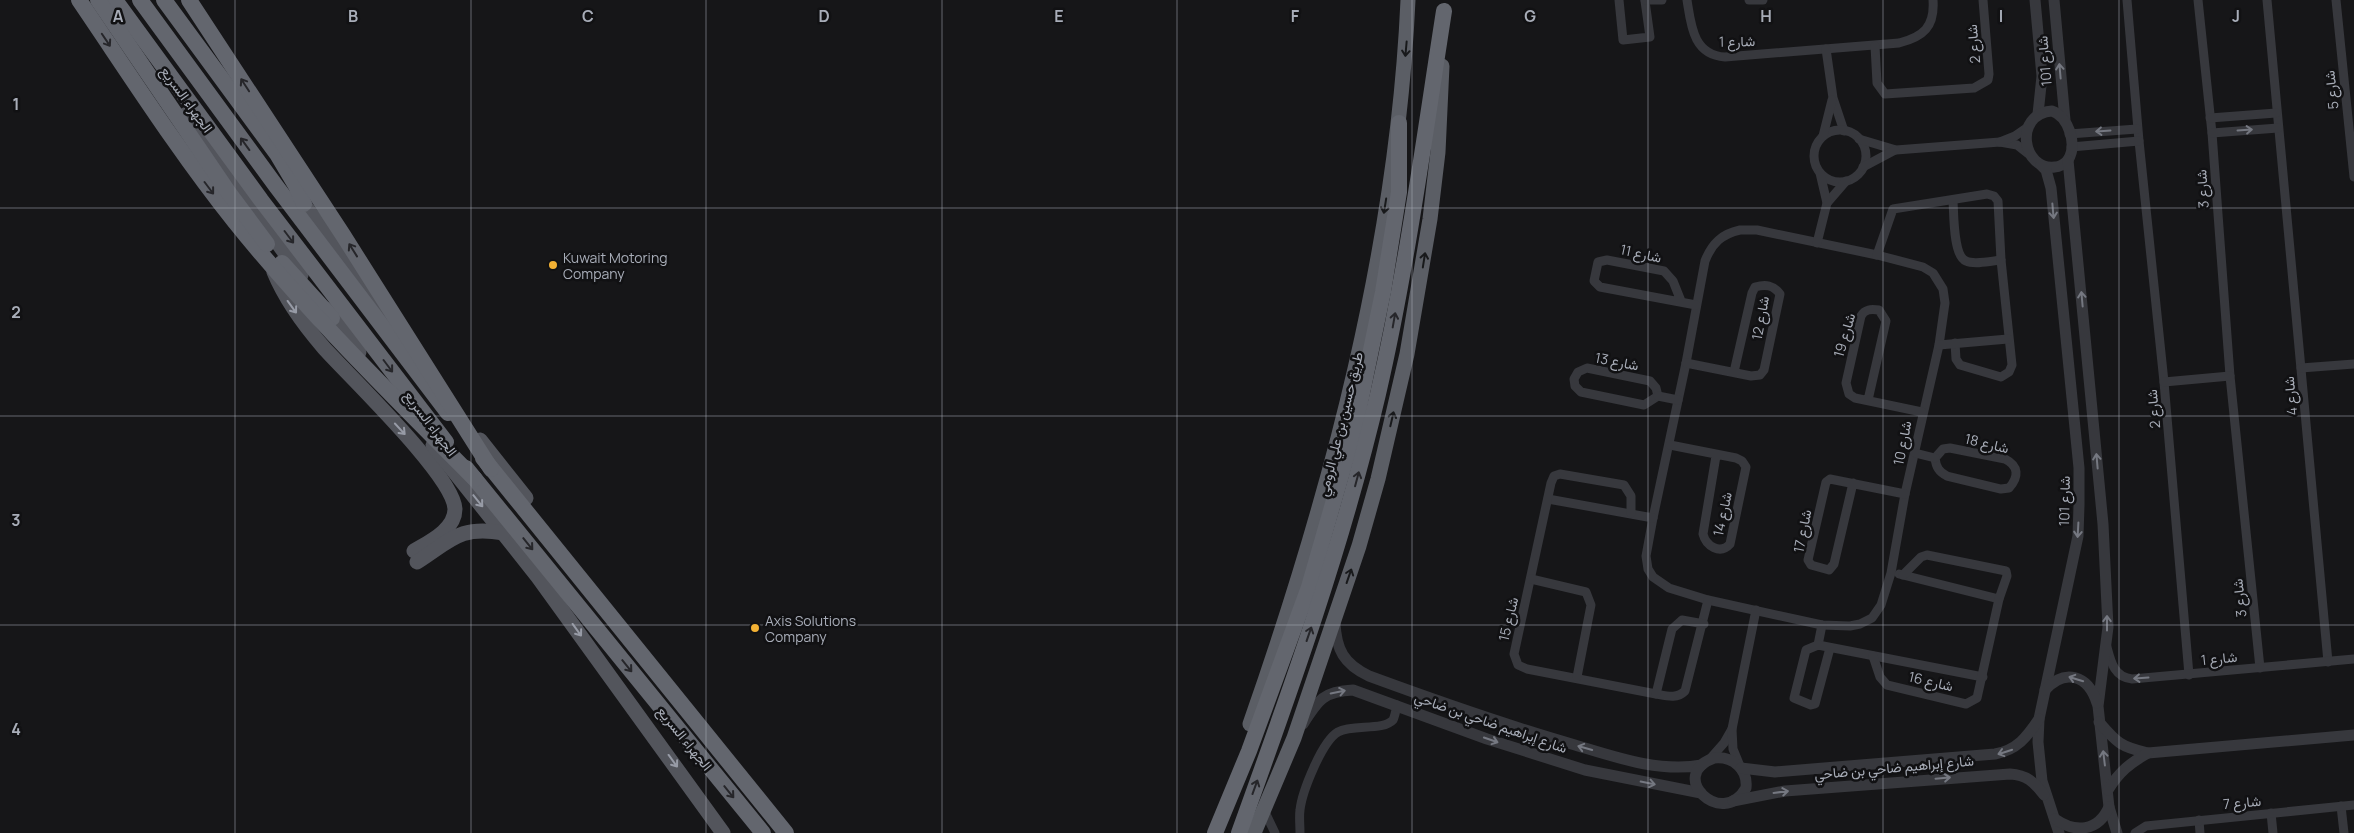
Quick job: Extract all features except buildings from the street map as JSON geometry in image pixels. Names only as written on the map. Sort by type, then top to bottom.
[{"type":"highway","points":[[79,0],[192,164],[235,222],[346,348],[475,480]]},
{"type":"highway","points":[[98,0],[229,193],[282,263],[332,318]]},
{"type":"highway","name":"الجهراء السريع","points":[[115,0],[261,200],[475,480],[762,833]]},
{"type":"highway","name":"الجهراء السريع","points":[[140,0],[276,186],[491,469],[786,833]]},
{"type":"highway","points":[[164,0],[277,154],[304,204]]},
{"type":"highway","points":[[189,0],[343,235],[491,469]]},
{"type":"highway","name":"طريق حسين بن علي الرومي","points":[[1208,833],[1258,703],[1322,503],[1368,303],[1399,123],[1408,0]]},
{"type":"highway","points":[[1254,833],[1294,738],[1359,546],[1408,354],[1430,219],[1437,162],[1444,6]]},
{"type":"highway","points":[[1238,833],[1318,608],[1363,457],[1393,325],[1444,6]]},
{"type":"highway","points":[[1215,833],[1249,751],[1309,587],[1355,427],[1384,292],[1398,202],[1399,123]]},
{"type":"main road","name":"الجهراء السريع","points":[[103,0],[332,318],[544,585],[723,833]]},
{"type":"main road","name":"الجهراء السريع","points":[[155,0],[440,389],[622,622],[795,833]]},
{"type":"main road","points":[[245,198],[287,301],[324,348],[410,439],[437,472],[453,498],[455,508],[451,524],[416,556],[469,531],[480,530],[503,533]]},
{"type":"street","points":[[1618,0],[1623,40],[1650,38],[1645,1],[1662,0]]},
{"type":"street","name":"شارع 1","points":[[1687,0],[1693,35],[1698,43],[1711,55],[1724,57],[1875,46],[1918,38],[1930,24],[1934,10],[1932,0]]},
{"type":"street","points":[[1749,0],[1763,0]]},
{"type":"street","name":"شارع 2","points":[[1875,46],[1877,83],[1885,94],[1974,88],[1982,85],[1988,80],[1989,74],[1983,0]]},
{"type":"street","name":"شارع 101","points":[[2035,0],[2042,76],[2038,114]]},
{"type":"street","name":"شارع 101","points":[[2054,0],[2065,120]]},
{"type":"street","name":"شارع 2","points":[[2127,0],[2138,141],[2164,382],[2189,675]]},
{"type":"street","name":"شارع 3","points":[[2198,0],[2212,133],[2230,376],[2260,668]]},
{"type":"street","name":"شارع 4","points":[[2267,0],[2328,662]]},
{"type":"street","name":"شارع 5","points":[[2336,0],[2354,177]]},
{"type":"street","points":[[1826,49],[1833,98],[1844,131]]},
{"type":"street","points":[[1827,203],[1820,173],[1814,159],[1815,148],[1827,129],[1833,98]]},
{"type":"street","points":[[1859,139],[1896,150],[2000,142],[2015,136],[2028,127],[2038,114],[2052,111],[2058,113],[2065,120],[2071,147],[2068,160],[2103,524],[2107,598],[2106,647],[2098,706],[2099,722],[2109,807],[2117,833]]},
{"type":"street","points":[[2210,118],[2276,113]]},
{"type":"street","points":[[2028,127],[2026,141],[2032,156]]},
{"type":"street","points":[[2212,133],[2278,128]]},
{"type":"street","points":[[2069,134],[2137,129]]},
{"type":"street","points":[[1823,137],[1838,130],[1857,136],[1866,154],[1863,167]]},
{"type":"street","points":[[2071,147],[2138,141]]},
{"type":"street","points":[[2000,142],[2017,146],[2041,165],[2057,167],[2068,160]]},
{"type":"street","points":[[1820,173],[1833,181],[1846,181],[1852,179],[1863,167],[1896,150]]},
{"type":"street","name":"شارع 101","points":[[2041,165],[2046,170],[2051,188],[2079,468],[2078,536],[2039,719],[2040,762],[2047,800],[2059,833]]},
{"type":"street","points":[[1817,243],[1827,203],[1846,181]]},
{"type":"street","points":[[1877,255],[1893,209],[1953,201],[1987,194],[1994,196],[1998,201],[2001,260],[2012,365],[2009,372],[2001,377],[1960,365],[1956,359],[1955,344]]},
{"type":"street","points":[[1953,201],[1956,242],[1961,258],[1967,262],[2001,260]]},
{"type":"street","name":"شارع 10","points":[[1757,230],[1877,255],[1923,266],[1933,273],[1943,289],[1945,303],[1939,344],[1922,412],[1891,573],[1881,605],[1872,618],[1850,626],[1822,625],[1708,600],[1669,588],[1654,577],[1648,569],[1646,556],[1670,445],[1705,261],[1710,248],[1718,239],[1730,232],[1757,230]]},
{"type":"street","name":"شارع 11","points":[[1681,301],[1674,281],[1664,271],[1607,260],[1598,262],[1594,270],[1594,281],[1600,287],[1696,305]]},
{"type":"street","name":"شارع 12","points":[[1686,363],[1751,376],[1760,375],[1764,370],[1780,294],[1776,288],[1764,285],[1755,287],[1734,372]]},
{"type":"street","name":"شارع 19","points":[[1868,400],[1886,321],[1879,310],[1871,309],[1864,312],[1861,316],[1846,383],[1850,394],[1854,398],[1922,412]]},
{"type":"street","points":[[1939,344],[2008,339]]},
{"type":"street","points":[[2302,368],[2354,364]]},
{"type":"street","name":"شارع 13","points":[[1658,396],[1656,388],[1650,382],[1587,368],[1578,372],[1574,379],[1575,386],[1581,392],[1599,396],[1644,405],[1658,396],[1678,400]]},
{"type":"street","points":[[2068,368],[2077,375],[2088,369]]},
{"type":"street","points":[[2164,382],[2230,376]]},
{"type":"street","points":[[2074,421],[2086,418],[2094,424]]},
{"type":"street","name":"شارع 14","points":[[1670,445],[1716,456],[1736,458],[1742,461],[1746,467],[1730,544],[1722,548],[1714,548],[1708,545],[1703,534],[1716,456]]},
{"type":"street","name":"شارع 18","points":[[1950,448],[2005,459],[2016,468],[2017,476],[2009,488],[2001,489],[1947,476],[1941,473],[1936,466],[1935,458],[1943,449],[1950,448]]},
{"type":"street","points":[[1915,453],[1935,458]]},
{"type":"street","name":"شارع 15","points":[[1632,513],[1631,496],[1624,485],[1560,474],[1554,476],[1514,654],[1518,665],[1527,669],[1675,697],[1685,691],[1704,624],[1708,600]]},
{"type":"street","name":"شارع 17","points":[[1853,483],[1834,564],[1829,570],[1810,565],[1808,560],[1826,482],[1830,479],[1853,483],[1905,494]]},
{"type":"street","points":[[1548,499],[1653,518]]},
{"type":"street","name":"شارع 16","points":[[1873,656],[1880,678],[1887,686],[1966,704],[1977,698],[1999,599],[2007,576],[2006,571],[2002,568],[1927,555],[1921,557],[1903,575]]},
{"type":"street","points":[[1891,573],[1999,599]]},
{"type":"street","points":[[1531,579],[1586,592],[1590,599],[1591,605],[1576,678]]},
{"type":"street","points":[[1732,729],[1724,743],[1695,777],[1696,786],[1700,794],[1716,803],[1733,801],[1746,788],[1746,779],[1734,749],[1732,729],[1756,610]]},
{"type":"street","name":"شارع إبراهيم ضاحي بن ضاحي","points":[[1334,618],[1335,631],[1346,661],[1356,670],[1369,676],[1502,723],[1596,751],[1675,768],[1706,762]]},
{"type":"street","points":[[1656,694],[1672,629],[1682,620],[1704,624]]},
{"type":"street","points":[[1822,625],[1818,645],[1806,650],[1794,698],[1811,705],[1815,704],[1830,648]]},
{"type":"street","name":"شارع 16","points":[[1818,645],[1983,677]]},
{"type":"street","name":"شارع 1","points":[[2106,647],[2112,663],[2124,678],[2189,675],[2354,659]]},
{"type":"street","points":[[2044,692],[2054,680],[2068,676],[2083,680],[2093,692],[2098,706]]},
{"type":"street","points":[[1300,833],[1300,809],[1326,744],[1337,733],[1351,727],[1387,724],[1394,719],[1397,705],[1396,699],[1404,689]]},
{"type":"street","name":"شارع إبراهيم ضاحي بن ضاحي","points":[[1294,738],[1316,702],[1340,690],[1353,690],[1487,739],[1585,770],[1700,794]]},
{"type":"street","name":"شارع إبراهيم ضاحي بن ضاحي","points":[[1740,767],[1758,772],[1784,772],[1995,754],[2010,751],[2022,742],[2039,719]]},
{"type":"street","points":[[2099,722],[2125,748],[2148,753],[2354,736]]},
{"type":"street","points":[[2108,790],[2117,775],[2127,765],[2148,753]]},
{"type":"street","points":[[1706,762],[1719,758],[1728,759],[1740,767]]},
{"type":"street","name":"شارع إبراهيم ضاحي بن ضاحي","points":[[1733,801],[1785,791],[2010,774],[2022,775],[2032,780],[2047,800]]},
{"type":"street","name":"شارع 7","points":[[2135,833],[2146,826],[2354,805]]},
{"type":"street","points":[[2341,806],[2344,833]]},
{"type":"street","points":[[2055,818],[2063,828],[2077,832],[2092,829],[2103,820],[2109,807]]},
{"type":"street","points":[[1264,810],[1276,833]]},
{"type":"street","points":[[2271,813],[2273,833]]},
{"type":"street","points":[[2198,820],[2200,833]]},
{"type":"place","name":"Kuwait Motoring Company","points":[[553,265]]},
{"type":"place","name":"Axis Solutions Company","points":[[755,628]]}]
